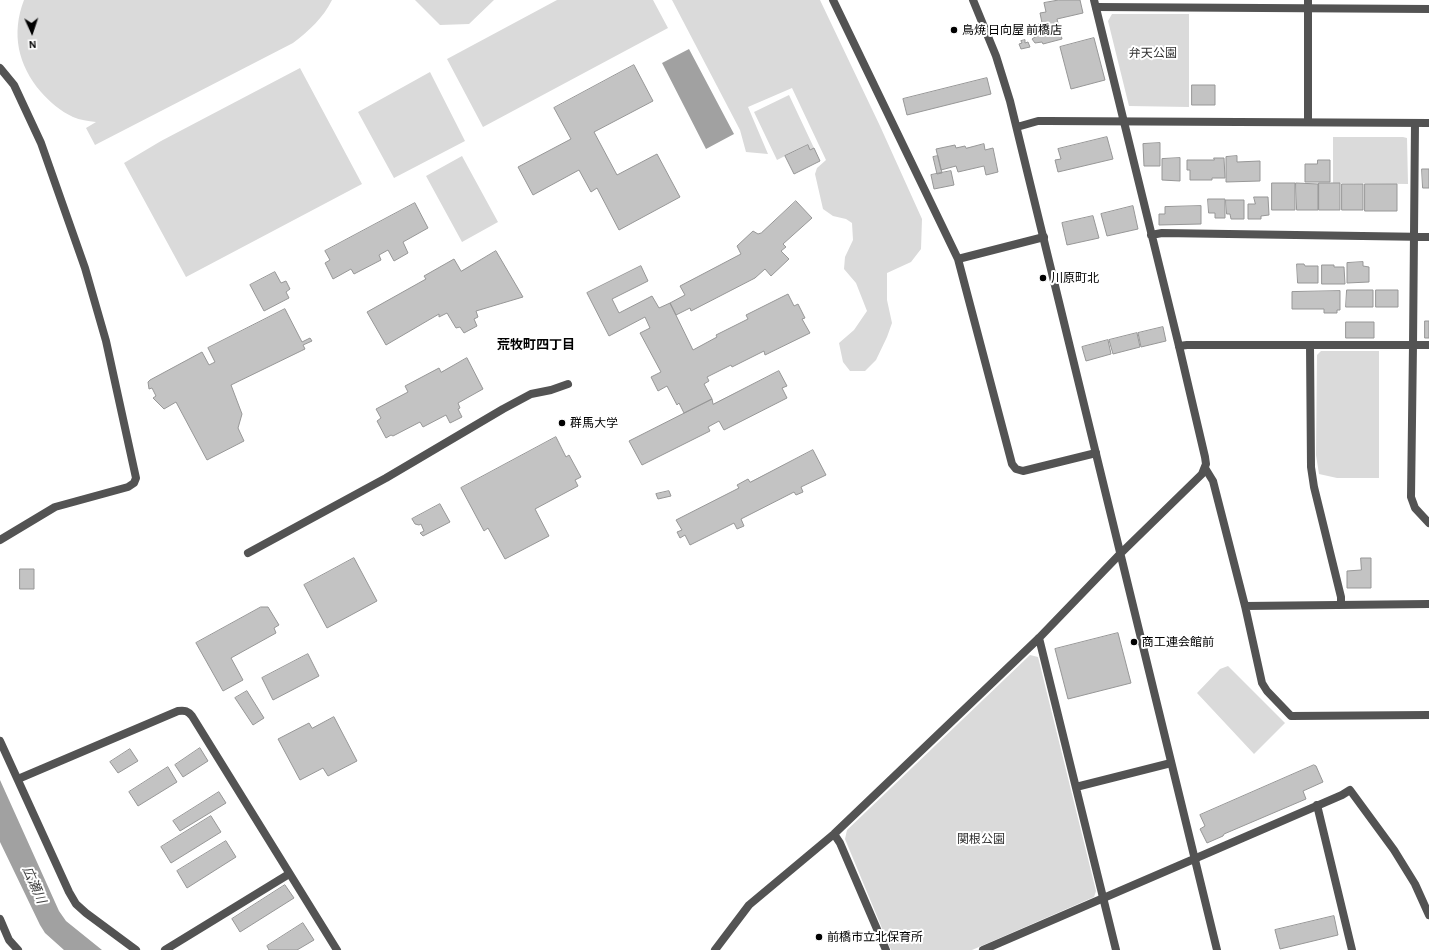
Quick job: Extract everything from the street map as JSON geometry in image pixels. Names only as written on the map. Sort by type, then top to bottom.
[{"type":"street","points":[[833,0],[958,259],[1014,468],[1023,471],[1096,453]]},
{"type":"street","points":[[973,0],[986,28],[1007,89],[1017,127],[1217,950]]},
{"type":"street","points":[[715,950],[749,905],[834,834],[1039,638],[1120,554],[1202,474],[1205,468],[1205,457],[1179,346],[1095,4],[1308,4],[1429,9]]},
{"type":"street","points":[[1308,4],[1308,122]]},
{"type":"street","points":[[0,68],[14,85],[41,143],[85,268],[103,328],[136,478],[134,483],[128,487],[56,507],[0,540]]},
{"type":"street","points":[[1017,127],[1034,122],[1048,121],[1429,123]]},
{"type":"street","points":[[1415,123],[1411,497],[1415,508],[1429,523]]},
{"type":"street","points":[[1151,235],[1162,233],[1429,237]]},
{"type":"street","points":[[958,259],[1044,237]]},
{"type":"street","points":[[1310,345],[1311,467],[1314,486],[1341,597],[1341,605]]},
{"type":"street","points":[[1179,346],[1429,345]]},
{"type":"street","points":[[248,553],[386,478],[510,405],[532,394],[551,390],[568,384]]},
{"type":"street","points":[[1205,468],[1213,481],[1245,606],[1262,683],[1267,691],[1291,716],[1429,715]]},
{"type":"street","points":[[1245,606],[1429,604]]},
{"type":"street","points":[[1039,638],[1116,950]]},
{"type":"street","points":[[18,779],[178,711],[184,710],[189,712],[336,950]]},
{"type":"street","points":[[0,741],[69,892],[76,904],[86,914],[136,950]]},
{"type":"street","points":[[1076,787],[1171,763]]},
{"type":"street","points":[[983,950],[1342,795],[1350,790],[1394,850],[1415,884],[1429,915]]},
{"type":"street","points":[[1317,805],[1352,950]]},
{"type":"street","points":[[834,834],[840,843],[886,950]]},
{"type":"street","points":[[165,950],[289,874]]},
{"type":"street","points":[[0,919],[9,940],[18,950]]},
{"type":"green space","points":[[24,0],[332,0],[315,24],[293,43],[95,145],[86,128],[96,122],[68,115],[52,103],[41,92],[27,71],[19,49],[18,37],[18,25]]},
{"type":"green space","points":[[415,0],[494,0],[469,24],[440,25]]},
{"type":"green space","points":[[557,0],[653,0],[668,28],[483,127],[447,59]]},
{"type":"green space","points":[[672,0],[820,0],[922,219],[921,249],[911,262],[887,273],[887,300],[892,323],[876,360],[865,371],[850,371],[843,362],[839,343],[854,330],[867,311],[856,283],[844,269],[845,257],[853,240],[852,223],[846,219],[833,216],[823,209],[815,174],[817,168],[826,160],[792,88],[748,107],[768,154],[746,152],[740,130]]},
{"type":"green space","name":"弁天公園","points":[[1112,14],[1189,14],[1189,107],[1129,106],[1108,21]]},
{"type":"green space","points":[[300,68],[362,184],[186,277],[124,163],[161,141]]},
{"type":"green space","points":[[430,72],[465,141],[394,178],[358,112]]},
{"type":"green space","points":[[789,95],[814,148],[810,150],[807,145],[777,160],[754,112]]},
{"type":"green space","points":[[1333,137],[1407,138],[1408,184],[1333,183]]},
{"type":"green space","points":[[462,156],[498,222],[462,242],[426,176]]},
{"type":"green space","points":[[1321,351],[1379,351],[1379,478],[1337,478],[1319,474],[1316,455],[1317,355]]},
{"type":"green space","name":"関根公園","points":[[1030,655],[1038,657],[1096,891],[1094,897],[972,950],[891,950],[845,839],[847,830]]},
{"type":"green space","points":[[1228,666],[1285,723],[1254,754],[1197,693],[1220,669]]},
{"type":"water","points":[[689,49],[734,134],[706,149],[662,63]]},
{"type":"water","name":"広瀬川","points":[[0,780],[59,911],[66,921],[102,950],[64,950],[45,933],[40,925],[0,842]]},
{"type":"building","points":[[1059,0],[1080,0],[1083,13],[1057,19],[1062,39],[1043,44],[1042,42],[1035,43],[1032,39],[1041,33],[1038,24],[1042,23],[1040,13],[1046,12],[1044,3]]},
{"type":"building","points":[[1094,38],[1105,80],[1071,89],[1060,47]]},
{"type":"building","points":[[1025,40],[1025,43],[1028,42],[1030,47],[1021,49],[1019,44],[1022,43],[1021,41]]},
{"type":"building","points":[[634,65],[653,101],[594,132],[617,175],[657,154],[680,197],[619,230],[597,188],[591,192],[579,170],[533,195],[518,167],[571,139],[554,108]]},
{"type":"building","points":[[987,78],[991,94],[907,115],[903,99]]},
{"type":"building","points":[[1192,85],[1215,85],[1215,105],[1192,105]]},
{"type":"building","points":[[1107,137],[1113,159],[1058,172],[1055,160],[1061,159],[1058,149]]},
{"type":"building","points":[[1160,143],[1160,166],[1144,166],[1143,144]]},
{"type":"building","points":[[984,144],[985,150],[993,148],[998,172],[986,175],[984,166],[958,172],[956,166],[941,170],[936,149],[955,145],[956,148],[965,146],[966,148]]},
{"type":"building","points":[[808,145],[810,150],[814,148],[820,161],[794,174],[785,156]]},
{"type":"building","points":[[938,156],[942,173],[937,174],[933,157]]},
{"type":"building","points":[[1237,156],[1237,162],[1260,161],[1260,181],[1226,182],[1226,157]]},
{"type":"building","points":[[1180,158],[1180,181],[1162,180],[1162,159]]},
{"type":"building","points":[[1214,158],[1224,158],[1225,178],[1212,178],[1212,180],[1190,180],[1190,170],[1187,170],[1187,160],[1214,160]]},
{"type":"building","points":[[1318,160],[1330,160],[1330,182],[1305,182],[1305,164],[1317,164]]},
{"type":"building","points":[[1422,169],[1429,169],[1429,188],[1423,188]]},
{"type":"building","points":[[951,171],[954,185],[934,189],[931,175]]},
{"type":"building","points":[[1272,183],[1295,183],[1295,210],[1272,210]]},
{"type":"building","points":[[1296,183],[1318,184],[1318,210],[1297,210]]},
{"type":"building","points":[[1319,183],[1340,183],[1340,210],[1319,210]]},
{"type":"building","points":[[1342,184],[1363,184],[1363,210],[1342,210]]},
{"type":"building","points":[[1365,184],[1397,184],[1397,211],[1365,211]]},
{"type":"building","points":[[1254,197],[1268,197],[1269,215],[1261,216],[1261,219],[1248,219],[1248,204],[1255,204]]},
{"type":"building","points":[[1208,199],[1225,199],[1225,218],[1215,218],[1215,213],[1209,213]]},
{"type":"building","points":[[1226,200],[1244,200],[1244,219],[1231,219],[1230,214],[1227,214]]},
{"type":"building","points":[[796,201],[812,218],[783,244],[786,247],[781,251],[789,259],[771,276],[765,269],[755,278],[691,311],[690,308],[676,315],[670,303],[685,295],[680,286],[741,254],[737,246],[753,231],[758,234],[761,233]]},
{"type":"building","points":[[415,203],[428,228],[403,242],[408,253],[394,261],[388,250],[379,255],[381,260],[354,274],[351,269],[333,279],[325,263],[330,260],[325,251]]},
{"type":"building","points":[[1133,206],[1138,229],[1107,236],[1101,214]]},
{"type":"building","points":[[1201,206],[1201,224],[1159,225],[1159,214],[1165,214],[1165,207]]},
{"type":"building","points":[[1093,216],[1099,238],[1067,245],[1062,223]]},
{"type":"building","points":[[496,251],[523,297],[476,311],[478,317],[474,319],[477,326],[464,333],[460,327],[456,328],[447,313],[439,317],[439,314],[386,345],[367,312],[426,279],[424,276],[454,259],[461,271]]},
{"type":"building","points":[[1363,262],[1363,266],[1369,267],[1369,282],[1347,283],[1347,263]]},
{"type":"building","points":[[1297,264],[1304,264],[1305,266],[1318,266],[1318,283],[1298,283]]},
{"type":"building","points":[[1322,265],[1344,267],[1345,284],[1322,284]]},
{"type":"building","points":[[641,266],[648,281],[612,299],[619,313],[652,296],[659,308],[670,303],[693,350],[717,337],[716,335],[748,319],[746,315],[788,294],[794,306],[798,304],[805,318],[802,319],[810,333],[765,355],[764,351],[732,367],[731,365],[707,377],[709,381],[704,384],[712,399],[684,413],[679,403],[677,405],[667,386],[658,391],[651,377],[661,372],[640,333],[650,328],[645,317],[609,336],[587,293]]},
{"type":"building","points":[[275,272],[281,283],[286,281],[290,289],[286,292],[289,298],[264,311],[250,285]]},
{"type":"building","points":[[1347,290],[1373,290],[1373,307],[1346,307]]},
{"type":"building","points":[[1376,290],[1398,290],[1398,307],[1376,307]]},
{"type":"building","points":[[1340,291],[1340,310],[1337,310],[1337,313],[1324,313],[1324,309],[1292,309],[1292,292]]},
{"type":"building","points":[[285,309],[302,342],[310,338],[312,341],[303,345],[305,349],[231,385],[242,414],[238,428],[244,441],[207,460],[176,402],[164,409],[153,398],[156,396],[152,388],[149,389],[148,382],[202,352],[209,365],[215,362],[208,348]]},
{"type":"building","points":[[1425,321],[1429,321],[1429,338],[1425,338]]},
{"type":"building","points":[[1346,322],[1374,322],[1374,338],[1346,338]]},
{"type":"building","points":[[1163,327],[1166,341],[1141,347],[1138,333]]},
{"type":"building","points":[[1137,333],[1140,347],[1113,354],[1109,340]]},
{"type":"building","points":[[1108,340],[1111,354],[1086,361],[1082,347]]},
{"type":"building","points":[[467,358],[483,389],[458,403],[460,408],[458,409],[462,417],[450,423],[446,415],[423,427],[420,422],[386,438],[377,421],[381,418],[376,409],[408,392],[405,386],[439,368],[441,372]]},
{"type":"building","points":[[779,371],[787,386],[782,388],[787,398],[724,430],[719,421],[708,427],[710,431],[642,465],[629,441],[712,399],[713,404]]},
{"type":"building","points":[[556,437],[566,457],[569,455],[581,477],[575,480],[578,486],[535,509],[549,536],[505,559],[488,528],[484,531],[461,488]]},
{"type":"building","points":[[813,450],[826,475],[801,487],[803,492],[796,495],[794,492],[741,519],[744,526],[737,529],[734,523],[690,545],[685,535],[680,538],[677,532],[682,530],[676,520],[739,488],[737,485],[748,479],[750,482]]},
{"type":"building","points":[[669,491],[671,496],[658,499],[656,494]]},
{"type":"building","points":[[440,504],[450,522],[423,536],[420,533],[424,531],[421,524],[415,524],[412,519]]},
{"type":"building","points":[[354,558],[377,601],[327,628],[304,585]]},
{"type":"building","points":[[1361,558],[1371,558],[1371,588],[1347,588],[1347,571],[1361,570]]},
{"type":"building","points":[[20,569],[34,569],[34,589],[20,589]]},
{"type":"building","points":[[261,607],[268,607],[279,625],[274,628],[276,633],[231,658],[243,680],[223,691],[196,643]]},
{"type":"building","points":[[1118,633],[1131,683],[1068,699],[1055,649]]},
{"type":"building","points":[[308,654],[319,676],[273,700],[262,678]]},
{"type":"building","points":[[247,691],[264,718],[253,725],[235,698]]},
{"type":"building","points":[[334,717],[357,761],[328,776],[323,768],[300,780],[278,739],[309,723],[312,728]]},
{"type":"building","points":[[200,748],[208,761],[183,777],[175,765]]},
{"type":"building","points":[[130,749],[138,761],[118,773],[110,762]]},
{"type":"building","points":[[1314,765],[1316,766],[1323,782],[1303,791],[1306,799],[1224,834],[1223,836],[1207,843],[1200,829],[1205,826],[1200,815]]},
{"type":"building","points":[[168,767],[177,782],[138,806],[129,792]]},
{"type":"building","points":[[219,792],[226,803],[180,831],[173,821]]},
{"type":"building","points":[[211,816],[221,832],[171,863],[161,847]]},
{"type":"building","points":[[226,841],[236,857],[187,888],[177,871]]},
{"type":"building","points":[[285,885],[294,898],[240,932],[232,919]]},
{"type":"building","points":[[1334,916],[1338,935],[1280,949],[1275,930]]},
{"type":"building","points":[[303,923],[314,940],[297,950],[269,950],[267,946]]},
{"type":"place","name":"鳥焼 日向屋 前橋店","points":[[954,30]]},
{"type":"place","name":"川原町北","points":[[1043,278]]},
{"type":"place","name":"群馬大学","points":[[562,423]]},
{"type":"place","name":"商工連会館前","points":[[1134,642]]},
{"type":"place","name":"前橋市立北保育所","points":[[819,937]]},
{"type":"district","name":"荒牧町四丁目","points":[[536,345]]}]
